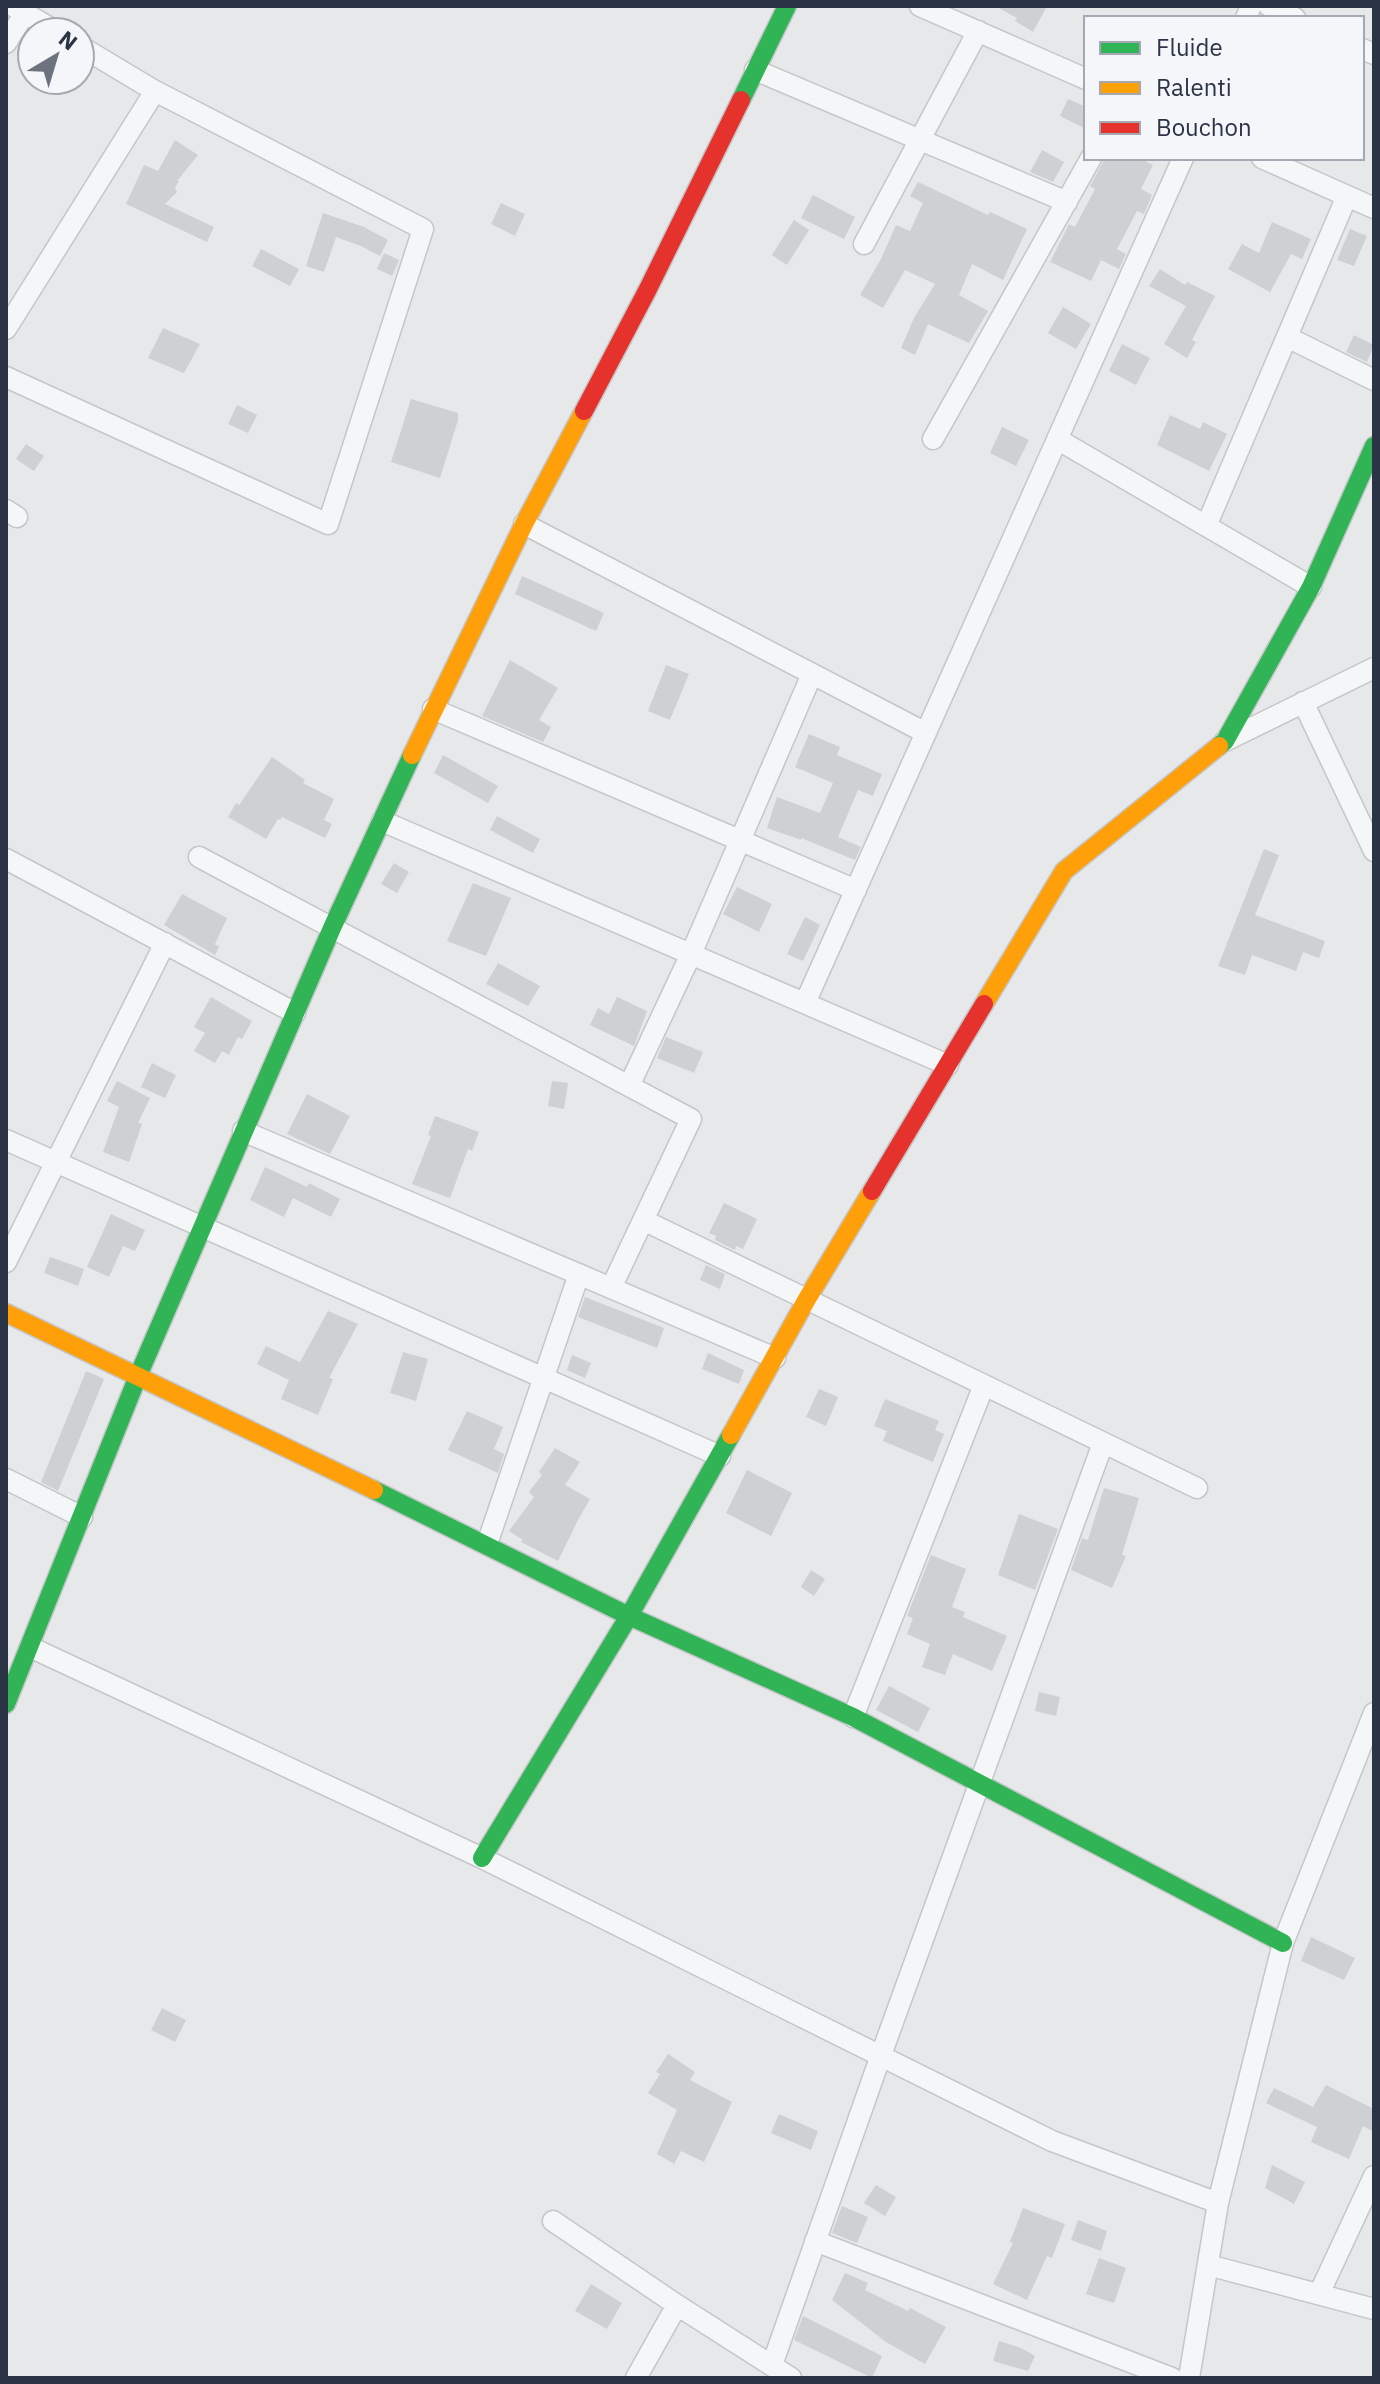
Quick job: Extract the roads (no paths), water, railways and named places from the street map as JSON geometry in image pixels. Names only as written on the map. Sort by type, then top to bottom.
[{"type":"street","points":[[6,1704],[138,1376],[332,928],[433,709],[524,524],[648,289],[787,6]]},
{"type":"street","points":[[920,6],[1084,78]]},
{"type":"street","points":[[1269,6],[1291,16]]},
{"type":"street","points":[[6,43],[19,10]]},
{"type":"street","points":[[864,244],[978,31]]},
{"type":"street","points":[[6,377],[328,524],[423,229],[155,91],[96,56]]},
{"type":"street","points":[[755,70],[1067,202]]},
{"type":"street","points":[[6,329],[155,91]]},
{"type":"street","points":[[933,439],[1090,160]]},
{"type":"street","points":[[805,1003],[1182,160]]},
{"type":"street","points":[[1266,160],[1374,208]]},
{"type":"street","points":[[1207,524],[1347,196]]},
{"type":"street","points":[[1287,337],[1374,380]]},
{"type":"street","points":[[1057,439],[1311,587]]},
{"type":"street","points":[[1225,741],[1311,587],[1374,446]]},
{"type":"street","points":[[524,524],[926,733]]},
{"type":"street","points":[[482,1858],[629,1616],[807,1299],[1064,871],[1225,741],[1374,668]]},
{"type":"street","points":[[629,1086],[691,954],[812,674]]},
{"type":"street","points":[[1303,702],[1374,851]]},
{"type":"street","points":[[433,709],[856,890]]},
{"type":"street","points":[[382,821],[948,1065]]},
{"type":"street","points":[[199,857],[691,1119],[611,1288]]},
{"type":"street","points":[[6,859],[295,1013]]},
{"type":"street","points":[[6,1262],[165,943]]},
{"type":"street","points":[[243,1131],[775,1358]]},
{"type":"street","points":[[6,1140],[720,1456]]},
{"type":"street","points":[[643,1220],[1197,1488]]},
{"type":"street","points":[[487,1544],[579,1274]]},
{"type":"street","points":[[6,1313],[487,1544],[629,1616],[853,1717],[1283,1943]]},
{"type":"street","points":[[853,1717],[984,1385]]},
{"type":"street","points":[[772,2365],[1103,1443]]},
{"type":"street","points":[[6,1479],[82,1517]]},
{"type":"street","points":[[30,1647],[482,1858],[1052,2141],[1218,2203]]},
{"type":"street","points":[[1189,2378],[1218,2203],[1283,1943],[1374,1713]]},
{"type":"street","points":[[1319,2294],[1374,2176]]},
{"type":"street","points":[[553,2221],[791,2378]]},
{"type":"street","points":[[815,2241],[1172,2378]]},
{"type":"street","points":[[1208,2265],[1374,2309]]},
{"type":"street","points":[[636,2378],[677,2305]]}]
